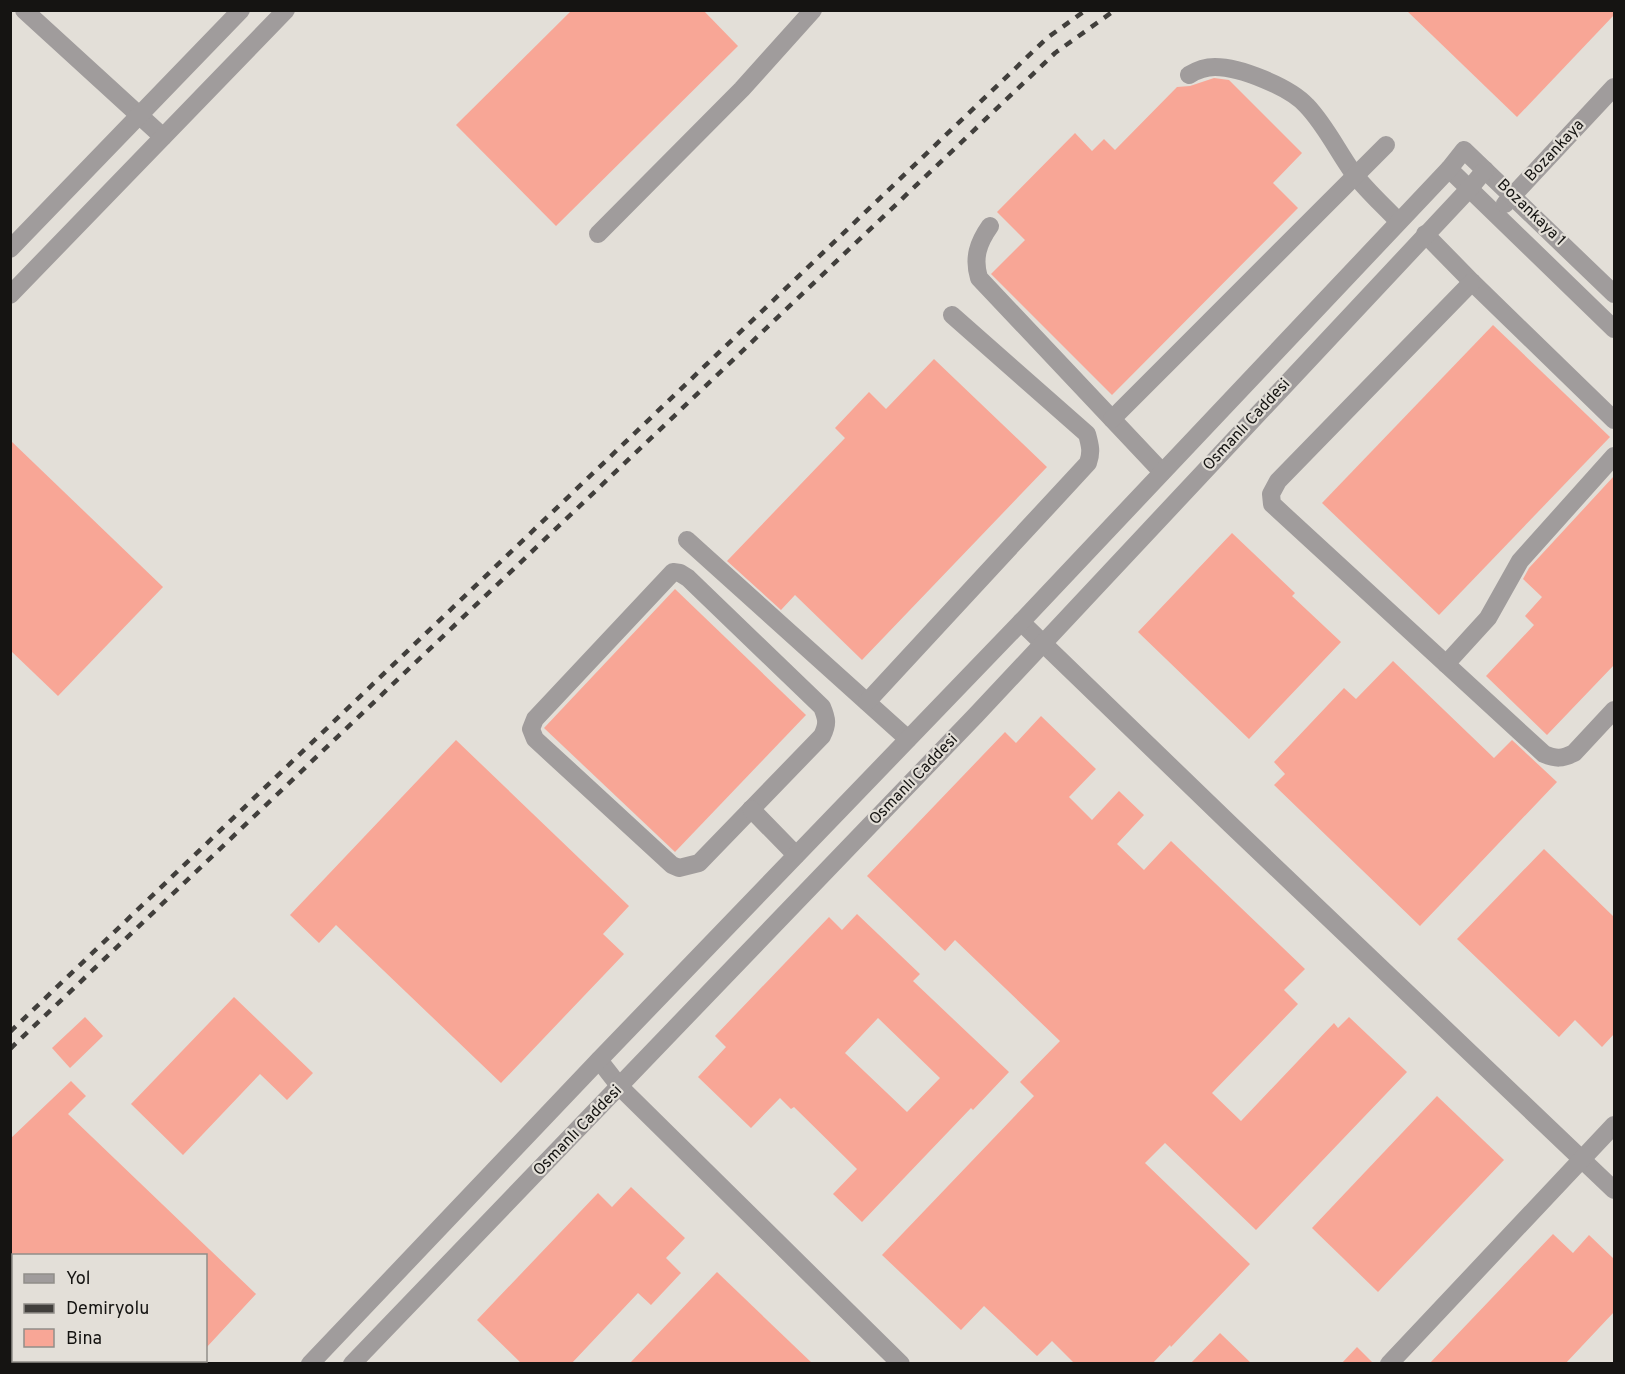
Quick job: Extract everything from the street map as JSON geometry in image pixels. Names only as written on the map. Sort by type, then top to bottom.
[{"type":"street","points":[[24,10],[163,137]]},
{"type":"street","points":[[10,249],[241,10]]},
{"type":"street","points":[[10,296],[286,10]]},
{"type":"street","points":[[598,234],[742,89],[813,10]]},
{"type":"street","points":[[1189,75],[1198,69],[1216,67],[1259,77],[1296,96],[1321,123],[1355,176],[1398,221]]},
{"type":"street","name":"Bozankaya","points":[[1495,214],[1614,87]]},
{"type":"street","points":[[1112,419],[1386,145]]},
{"type":"street","name":"Bozankaya 1","points":[[1449,169],[1464,150],[1614,294]]},
{"type":"street","points":[[313,1363],[599,1060],[1021,622],[1449,169],[1614,328]]},
{"type":"street","name":"Osmanlı Caddesi","points":[[352,1364],[620,1087],[1042,644],[1485,170]]},
{"type":"street","points":[[990,226],[977,251],[976,267],[979,278],[1162,472]]},
{"type":"street","points":[[1425,234],[1614,420]]},
{"type":"street","points":[[1472,282],[1278,481],[1271,494],[1272,504],[1544,754],[1555,759],[1574,753],[1614,710]]},
{"type":"street","points":[[867,702],[1088,464],[1090,456],[1091,449],[1087,434],[952,315]]},
{"type":"street","points":[[1446,664],[1488,618],[1520,561],[1614,456]]},
{"type":"street","points":[[687,540],[908,739]]},
{"type":"street","points":[[673,572],[688,578],[822,707],[827,718],[827,726],[822,736],[751,809],[699,863],[679,868],[672,865],[535,739],[531,729],[535,719],[673,572]]},
{"type":"street","points":[[1021,622],[1614,1190]]},
{"type":"street","points":[[751,809],[796,855]]},
{"type":"street","points":[[777,875],[800,899]]},
{"type":"street","points":[[599,1060],[620,1087],[901,1364]]},
{"type":"street","points":[[1389,1364],[1614,1125]]},
{"type":"building","points":[[572,10],[703,10],[738,46],[556,226],[456,125]]},
{"type":"building","points":[[1406,10],[1614,10],[1614,15],[1517,117]]},
{"type":"building","points":[[1214,78],[1229,80],[1302,153],[1273,183],[1298,208],[1112,395],[991,274],[1025,240],[997,212],[1075,133],[1092,151],[1104,139],[1115,150],[1177,87],[1190,86]]},
{"type":"building","points":[[1493,325],[1610,437],[1439,615],[1322,503]]},
{"type":"building","points":[[934,359],[1047,467],[862,660],[795,595],[781,610],[727,561],[845,438],[835,428],[869,392],[886,409]]},
{"type":"building","points":[[10,440],[163,587],[58,696],[10,650]]},
{"type":"building","points":[[1614,476],[1614,665],[1547,735],[1486,676],[1534,625],[1525,616],[1542,597],[1523,579],[1529,568]]},
{"type":"building","points":[[1232,533],[1295,593],[1292,596],[1341,642],[1249,739],[1138,632]]},
{"type":"building","points":[[675,589],[806,715],[675,852],[544,728]]},
{"type":"building","points":[[1393,661],[1494,758],[1512,740],[1557,782],[1420,926],[1274,785],[1285,774],[1274,762],[1344,688],[1356,699]]},
{"type":"building","points":[[1041,716],[1096,769],[1069,797],[1092,820],[1119,791],[1144,815],[1117,844],[1144,870],[1171,841],[1305,969],[1284,990],[1298,1004],[1212,1093],[1241,1121],[1334,1023],[1338,1028],[1349,1017],[1407,1072],[1256,1230],[1165,1143],[1145,1163],[1250,1264],[1152,1364],[1075,1364],[1052,1341],[1037,1356],[984,1306],[961,1330],[882,1255],[1034,1096],[1020,1082],[1060,1041],[955,940],[945,951],[867,876],[1005,732],[1016,743]]},
{"type":"building","points":[[456,740],[629,906],[603,934],[624,954],[501,1083],[336,925],[319,943],[290,915]]},
{"type":"building","points":[[1544,849],[1614,917],[1614,1034],[1602,1047],[1575,1020],[1559,1037],[1457,939]]},
{"type":"building","points":[[857,914],[920,974],[913,981],[1009,1072],[973,1110],[971,1108],[862,1222],[833,1194],[857,1169],[794,1107],[791,1109],[780,1098],[751,1128],[698,1077],[726,1047],[715,1036],[829,917],[842,930]],"holes":[[[878,1018],[940,1078],[907,1112],[845,1053]]]},
{"type":"building","points":[[234,997],[313,1073],[287,1100],[260,1074],[183,1155],[131,1104]]},
{"type":"building","points":[[85,1017],[103,1036],[70,1068],[52,1048]]},
{"type":"building","points":[[71,1081],[86,1096],[68,1114],[256,1294],[207,1347],[207,1254],[12,1254],[10,1256],[10,1139]]},
{"type":"building","points":[[1437,1096],[1504,1160],[1378,1292],[1312,1228]]},
{"type":"building","points":[[631,1187],[685,1238],[666,1258],[681,1273],[651,1305],[638,1293],[571,1364],[522,1364],[477,1320],[598,1193],[612,1207]]},
{"type":"building","points":[[1553,1234],[1573,1253],[1589,1235],[1614,1259],[1614,1312],[1565,1364],[1429,1364]]},
{"type":"building","points":[[717,1272],[813,1364],[629,1364]]},
{"type":"building","points":[[1220,1333],[1252,1364],[1190,1364]]},
{"type":"building","points":[[1357,1347],[1374,1364],[1341,1364]]},
{"type":"railway","points":[[10,1032],[1047,38],[1086,10]]},
{"type":"railway","points":[[10,1049],[1055,53],[1115,10]]}]
